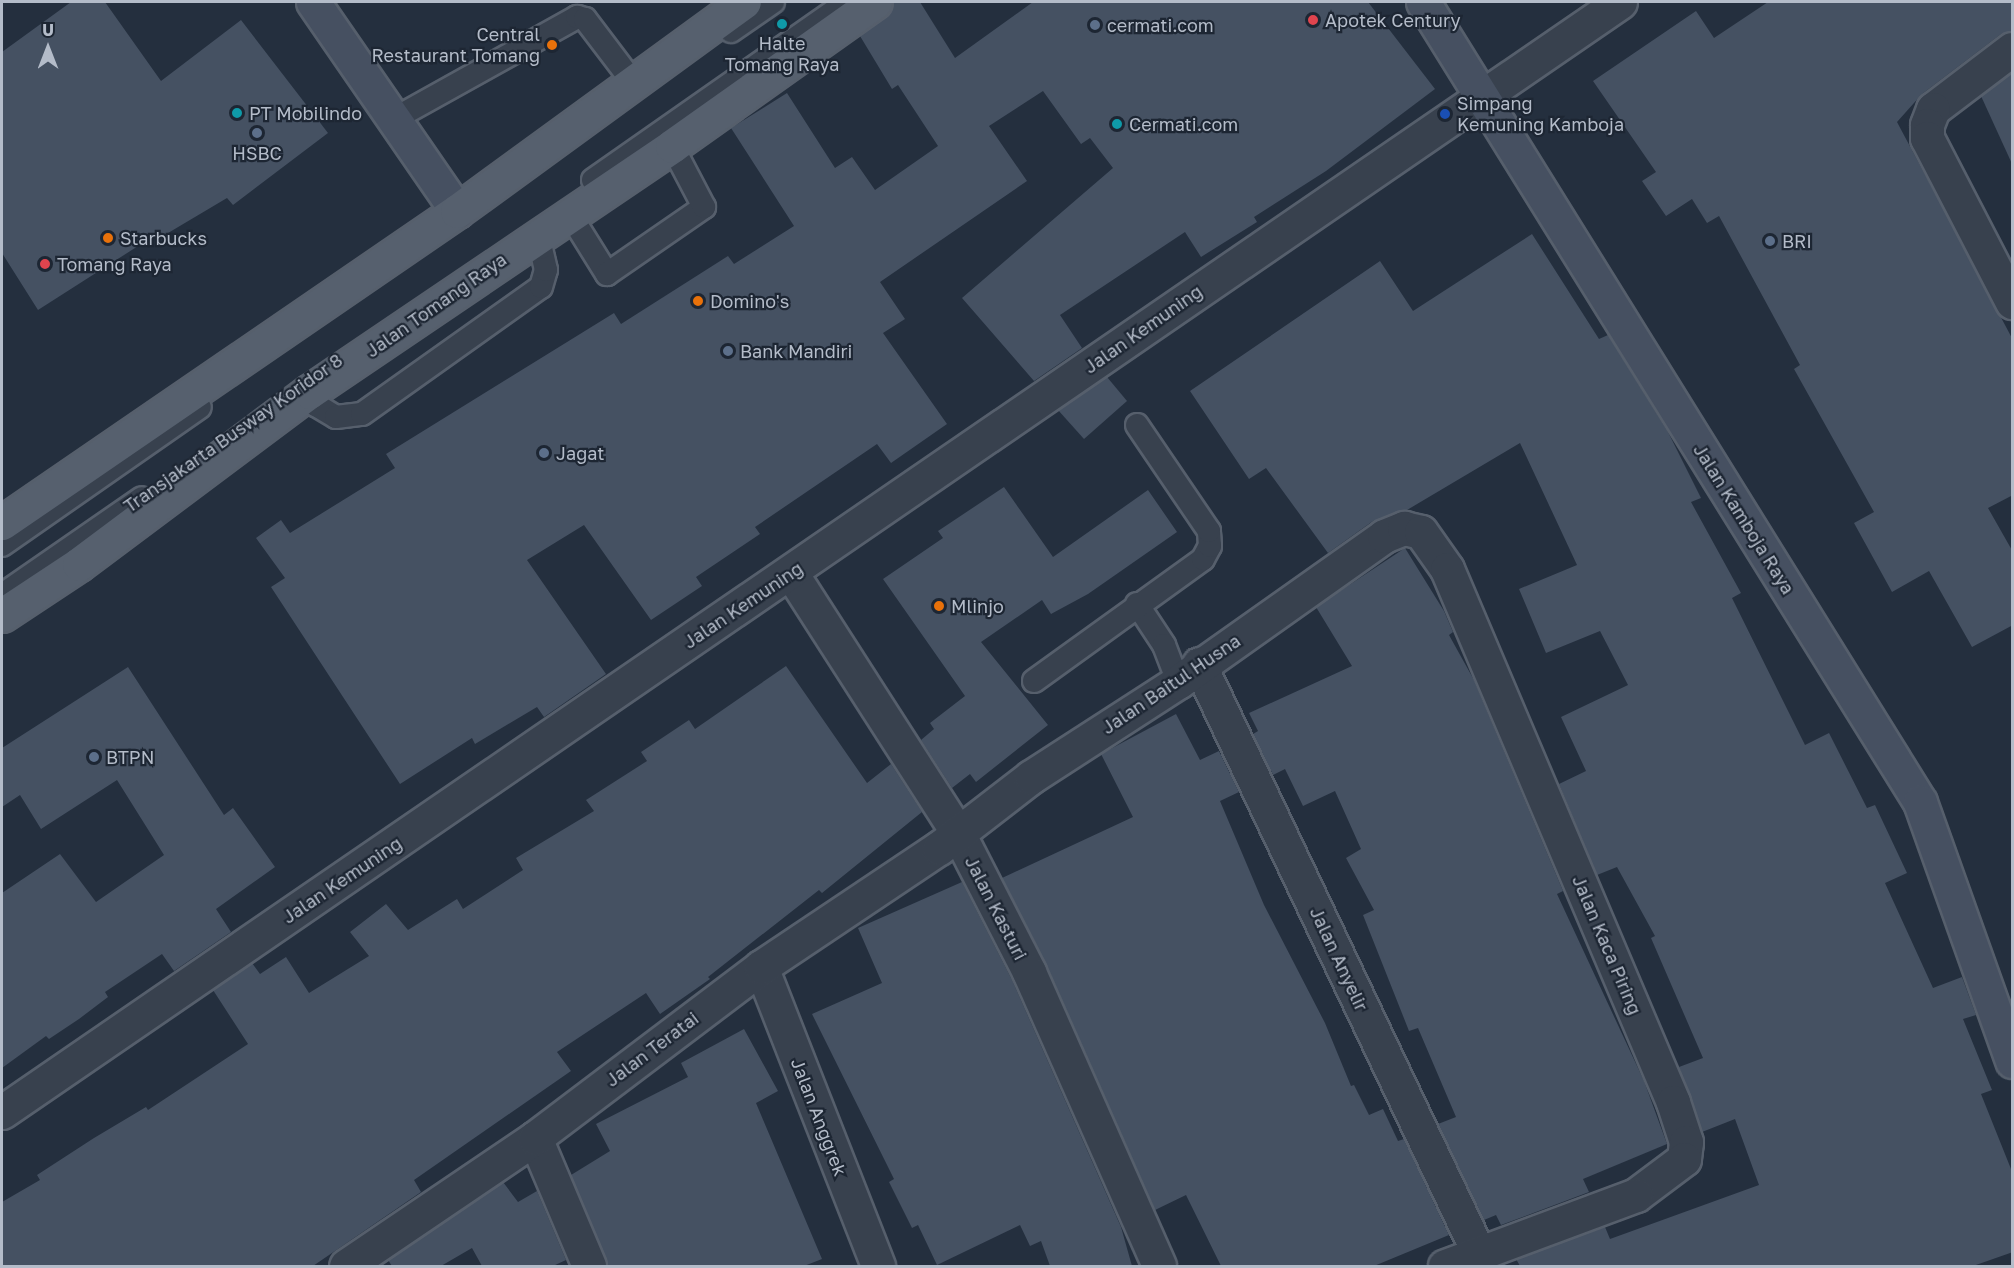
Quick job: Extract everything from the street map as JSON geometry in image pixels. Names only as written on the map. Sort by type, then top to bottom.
[{"type":"main road","points":[[2,523],[457,212],[632,81],[744,2]]},
{"type":"main road","name":"Jalan Tomang Raya","points":[[2,615],[79,564],[309,393],[569,213],[672,146],[875,2]]},
{"type":"street","points":[[312,2],[457,212]]},
{"type":"street","name":"Jalan Kamboja Raya","points":[[1423,2],[1920,802],[2013,1061]]},
{"type":"street","name":"Jalan Kemuning","points":[[2,1112],[1620,2]]},
{"type":"street","points":[[2013,49],[1933,109],[1927,138],[2013,302]]},
{"type":"street","name":"Jalan Kaca Piring","points":[[1384,536],[1404,528],[1421,531],[1448,569],[1673,1102],[1686,1142],[1684,1159],[1636,1195],[1444,1266]]},
{"type":"street","name":"Jalan Baitul Husna","points":[[958,833],[1031,777],[1189,673],[1384,536]]},
{"type":"street","name":"Jalan Kasturi","points":[[790,573],[958,833],[1029,972],[1159,1266]]},
{"type":"street","name":"Jalan Anyelir","points":[[1189,673],[1479,1254]]},
{"type":"street","name":"Jalan Teratai","points":[[351,1265],[535,1138],[761,967],[958,833]]},
{"type":"street","name":"Jalan Anggrek","points":[[761,967],[878,1266]]},
{"type":"street","points":[[535,1138],[589,1266]]},
{"type":"lane","points":[[2,546],[773,2]]},
{"type":"lane","name":"Transjakarta Busway Koridor 8","points":[[2,595],[847,2]]},
{"type":"lane","points":[[394,118],[577,17],[585,19],[632,81]]},
{"type":"lane","points":[[569,213],[607,274],[704,207],[672,146]]},
{"type":"lane","points":[[309,393],[316,405],[336,417],[362,414],[541,287],[546,270],[542,248],[533,238]]},
{"type":"lane","points":[[1034,681],[1137,604],[1203,559],[1210,546],[1209,531],[1137,425]]},
{"type":"lane","points":[[1137,604],[1164,645],[1189,673]]},
{"type":"building","points":[[71,2],[105,2],[161,81],[241,20],[328,133],[233,205],[227,198],[163,236],[160,232],[38,310],[2,253],[2,52]]},
{"type":"building","points":[[894,2],[920,2],[955,58],[1033,2],[1368,2],[1435,89],[1326,171],[1254,217],[1257,222],[1201,257],[1185,232],[1060,315],[1082,348],[1034,381],[962,298],[1113,168],[1090,138],[1081,144],[1043,91],[989,126],[1027,181],[880,282],[905,319],[883,333],[947,424],[891,463],[877,444],[755,527],[760,534],[696,577],[702,586],[651,620],[584,525],[527,560],[606,674],[544,717],[537,707],[475,744],[472,738],[400,784],[271,587],[285,578],[256,538],[281,520],[290,533],[395,468],[386,454],[614,313],[621,324],[728,256],[734,264],[794,226],[731,128],[787,93],[835,168],[852,157],[875,190],[938,146],[898,85],[892,89],[860,36],[886,17]]},
{"type":"building","points":[[1768,2],[2013,2],[2013,31],[2001,34],[1922,94],[1897,122],[2013,340],[2013,495],[1988,508],[2013,552],[2013,625],[1972,647],[1929,571],[1892,592],[1854,523],[1874,512],[1794,369],[1800,365],[1719,216],[1707,223],[1692,199],[1666,216],[1642,181],[1656,172],[1593,81],[1696,11],[1714,38]]},
{"type":"building","points":[[2013,72],[2013,166],[1981,96]]},
{"type":"building","points":[[1532,234],[1599,339],[1608,335],[1668,432],[1701,498],[1691,502],[1741,593],[1732,598],[1805,745],[1829,733],[1867,808],[1875,805],[1907,873],[1885,883],[1933,988],[1962,977],[1976,1015],[1963,1019],[1992,1090],[1981,1094],[2013,1174],[2013,1252],[1973,1266],[1520,1266],[1516,1259],[1605,1227],[1610,1239],[1759,1185],[1735,1119],[1702,1132],[1679,1067],[1703,1058],[1651,938],[1655,936],[1617,867],[1597,875],[1559,784],[1586,771],[1561,717],[1628,685],[1600,631],[1546,653],[1519,589],[1577,565],[1520,443],[1407,510],[1373,521],[1328,553],[1266,468],[1249,479],[1190,391],[1380,261],[1413,311]]},
{"type":"building","points":[[1107,377],[1127,401],[1084,439],[1058,410]]},
{"type":"building","points":[[1004,487],[1053,557],[1148,490],[1177,532],[1088,594],[1051,614],[1042,600],[981,642],[1048,725],[976,782],[970,774],[952,788],[921,740],[934,729],[930,723],[965,696],[883,579],[943,538],[938,531]]},
{"type":"building","points":[[1405,548],[1444,611],[1453,632],[1449,635],[1474,680],[1563,891],[1557,894],[1644,1081],[1667,1144],[1583,1179],[1589,1192],[1501,1225],[1496,1215],[1484,1220],[1438,1124],[1456,1117],[1418,1028],[1409,1031],[1363,915],[1374,910],[1346,858],[1361,849],[1335,791],[1303,806],[1285,769],[1273,775],[1253,734],[1258,731],[1249,713],[1352,666],[1316,607]]},
{"type":"building","points":[[786,666],[867,783],[891,764],[922,812],[822,893],[819,890],[708,977],[710,979],[660,1014],[646,993],[557,1052],[571,1071],[414,1180],[421,1192],[313,1266],[2,1266],[2,1202],[40,1180],[37,1175],[94,1138],[146,1107],[148,1110],[248,1044],[213,990],[252,963],[260,974],[286,957],[309,993],[369,956],[350,932],[386,904],[408,930],[457,899],[463,909],[523,870],[516,858],[594,811],[586,800],[647,761],[641,752],[689,720],[695,729]]},
{"type":"building","points":[[128,667],[224,815],[233,808],[275,867],[216,909],[231,932],[174,971],[162,954],[105,992],[108,997],[79,1019],[49,1039],[46,1036],[2,1068],[2,893],[60,854],[96,902],[164,855],[117,780],[41,829],[20,795],[2,807],[2,748]]},
{"type":"building","points":[[1176,714],[1200,760],[1219,751],[1239,792],[1220,801],[1264,905],[1325,1023],[1351,1086],[1354,1085],[1369,1115],[1383,1109],[1398,1141],[1404,1139],[1449,1235],[1374,1266],[1221,1266],[1186,1195],[1155,1210],[1046,964],[1002,878],[1133,817],[1101,754]]},
{"type":"building","points":[[962,882],[1012,980],[1121,1227],[1132,1266],[1050,1266],[1041,1241],[1030,1246],[1020,1225],[937,1265],[918,1225],[912,1228],[889,1182],[894,1179],[812,1014],[882,983],[858,928]]},
{"type":"building","points":[[744,1029],[778,1091],[756,1103],[822,1259],[804,1266],[607,1266],[571,1175],[610,1151],[596,1124],[688,1077],[681,1063]]},
{"type":"building","points":[[503,1182],[518,1202],[537,1191],[566,1260],[553,1266],[482,1266],[472,1248],[441,1266],[392,1266],[388,1260]]},
{"type":"place","name":"Apotek Century","points":[[1313,20]]},
{"type":"place","name":"Halte Tomang Raya","points":[[782,24]]},
{"type":"place","name":"cermati.com","points":[[1095,25]]},
{"type":"place","name":"Central Restaurant Tomang","points":[[552,45]]},
{"type":"place","name":"PT Mobilindo","points":[[237,113]]},
{"type":"place","name":"Simpang Kemuning Kamboja","points":[[1445,114]]},
{"type":"place","name":"Cermati.com","points":[[1117,124]]},
{"type":"place","name":"HSBC","points":[[257,133]]},
{"type":"place","name":"Starbucks","points":[[108,238]]},
{"type":"place","name":"BRI","points":[[1770,241]]},
{"type":"place","name":"Tomang Raya","points":[[45,264]]},
{"type":"place","name":"Domino's","points":[[698,301]]},
{"type":"place","name":"Bank Mandiri","points":[[728,351]]},
{"type":"place","name":"Jagat","points":[[544,453]]},
{"type":"place","name":"Mlinjo","points":[[939,606]]},
{"type":"place","name":"BTPN","points":[[94,757]]}]
